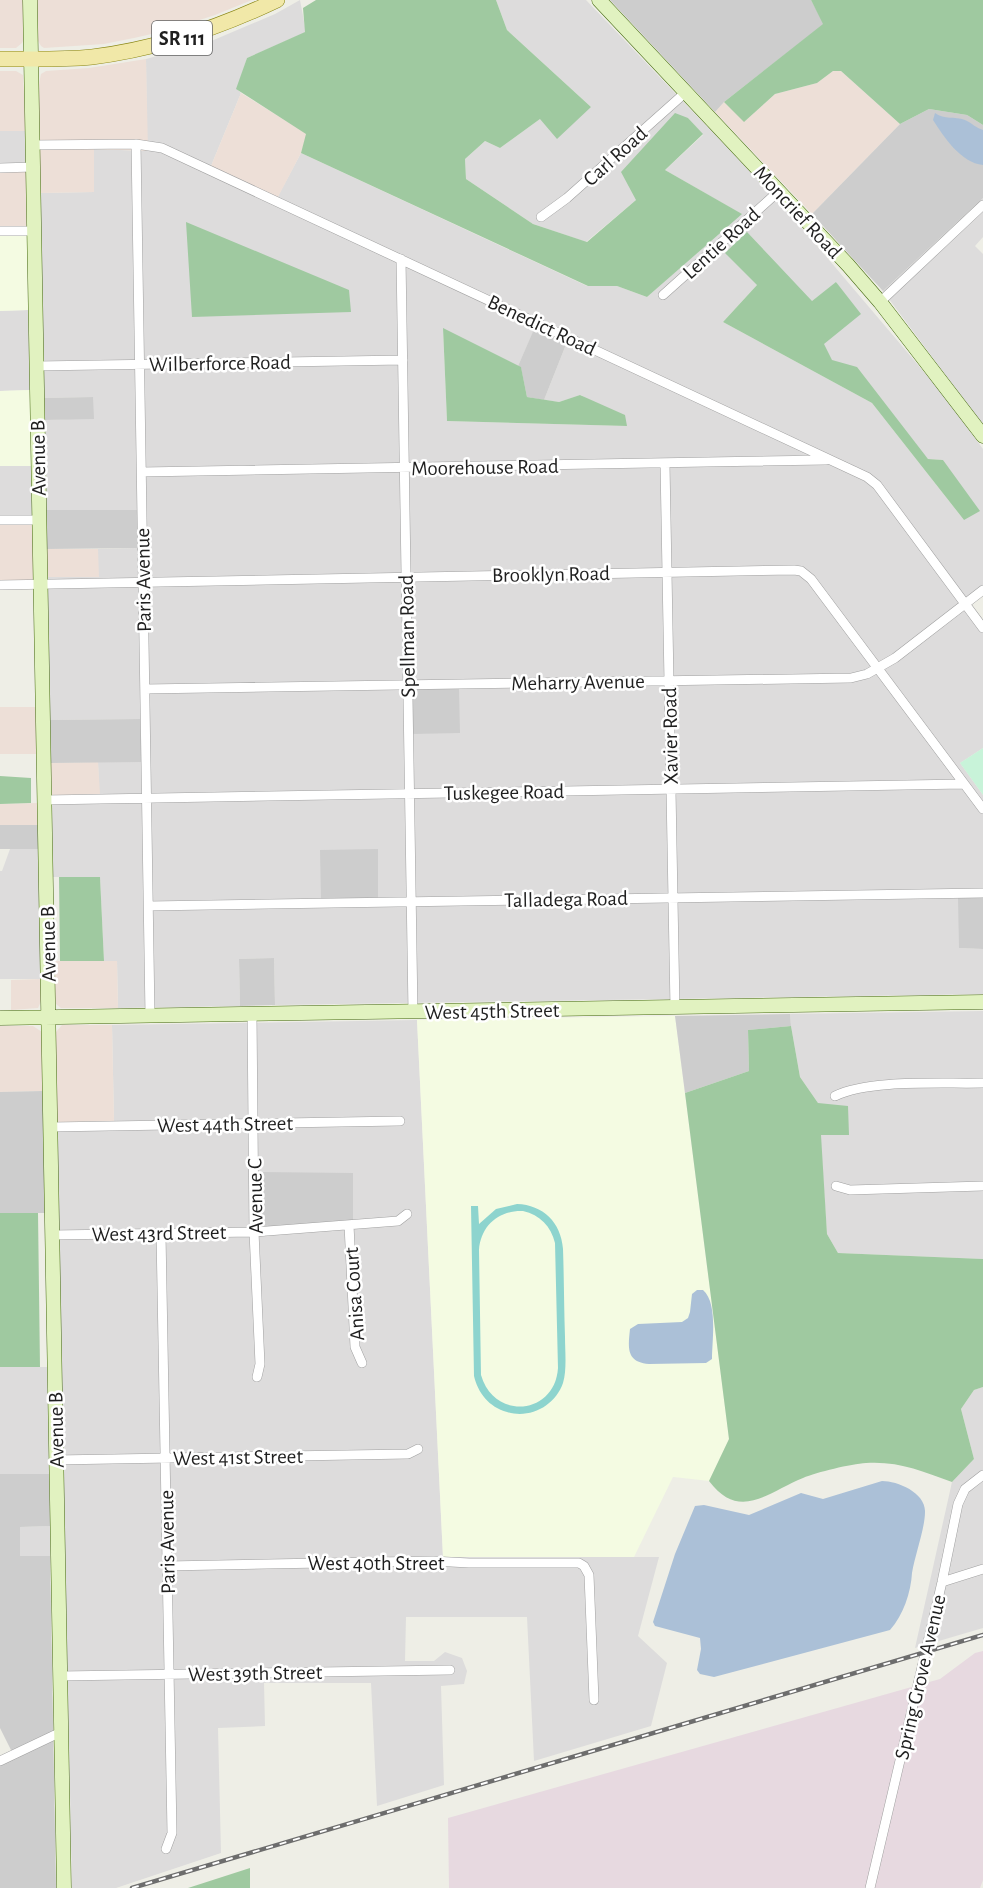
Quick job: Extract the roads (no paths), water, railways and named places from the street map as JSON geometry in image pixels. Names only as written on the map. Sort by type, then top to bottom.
[{"type":"main road","name":"Avenue B","points":[[30,0],[64,1888]]},
{"type":"main road","name":"SR 111","points":[[0,59],[89,57],[160,44],[216,27],[277,0]]},
{"type":"main road","name":"Moncrief Road","points":[[599,0],[880,302],[983,436]]},
{"type":"main road","name":"West 45th Street","points":[[0,1018],[983,1002]]},
{"type":"street","name":"Carl Road","points":[[541,217],[567,198],[686,92]]},
{"type":"street","name":"Benedict Road","points":[[32,145],[136,144],[162,148],[867,477],[877,485],[983,628]]},
{"type":"street","name":"Paris Avenue","points":[[136,144],[150,1015]]},
{"type":"street","points":[[0,168],[33,167]]},
{"type":"street","name":"Lentie Road","points":[[663,295],[779,191]]},
{"type":"street","points":[[880,302],[983,205]]},
{"type":"street","points":[[0,231],[34,231]]},
{"type":"street","name":"Spellman Road","points":[[401,259],[413,1012]]},
{"type":"street","name":"Wilberforce Road","points":[[37,366],[403,360]]},
{"type":"street","name":"Moorehouse Road","points":[[142,472],[829,460]]},
{"type":"street","name":"Xavier Road","points":[[665,464],[675,1008]]},
{"type":"street","points":[[0,520],[40,520]]},
{"type":"street","name":"Brooklyn Road","points":[[0,585],[801,571],[810,579],[983,809]]},
{"type":"street","name":"Meharry Avenue","points":[[145,689],[851,678],[878,669],[983,590]]},
{"type":"street","name":"Tuskegee Road","points":[[45,800],[964,784]]},
{"type":"street","name":"Talladega Road","points":[[149,906],[983,892]]},
{"type":"street","name":"Avenue C","points":[[252,1014],[254,1232],[260,1364],[257,1377]]},
{"type":"street","points":[[835,1096],[847,1090],[874,1086],[983,1083]]},
{"type":"street","name":"West 44th Street","points":[[51,1127],[400,1121]]},
{"type":"street","points":[[836,1186],[850,1190],[983,1186]]},
{"type":"street","name":"West 43rd Street","points":[[53,1235],[254,1232],[398,1221],[407,1214]]},
{"type":"street","name":"Anisa Court","points":[[349,1225],[356,1347],[362,1363]]},
{"type":"street","name":"Paris Avenue","points":[[161,1234],[172,1833],[166,1849]]},
{"type":"street","name":"West 41st Street","points":[[56,1460],[408,1454],[418,1449]]},
{"type":"street","name":"Spring Grove Avenue","points":[[870,1888],[942,1582],[958,1504],[965,1489],[983,1475]]},
{"type":"street","name":"West 40th Street","points":[[167,1566],[433,1561],[573,1562],[584,1566],[589,1575],[594,1700]]},
{"type":"street","points":[[942,1582],[983,1569]]},
{"type":"street","name":"West 39th Street","points":[[60,1676],[450,1670]]},
{"type":"street","points":[[0,1761],[61,1732]]},
{"type":"railway","points":[[132,1888],[983,1635]]}]
